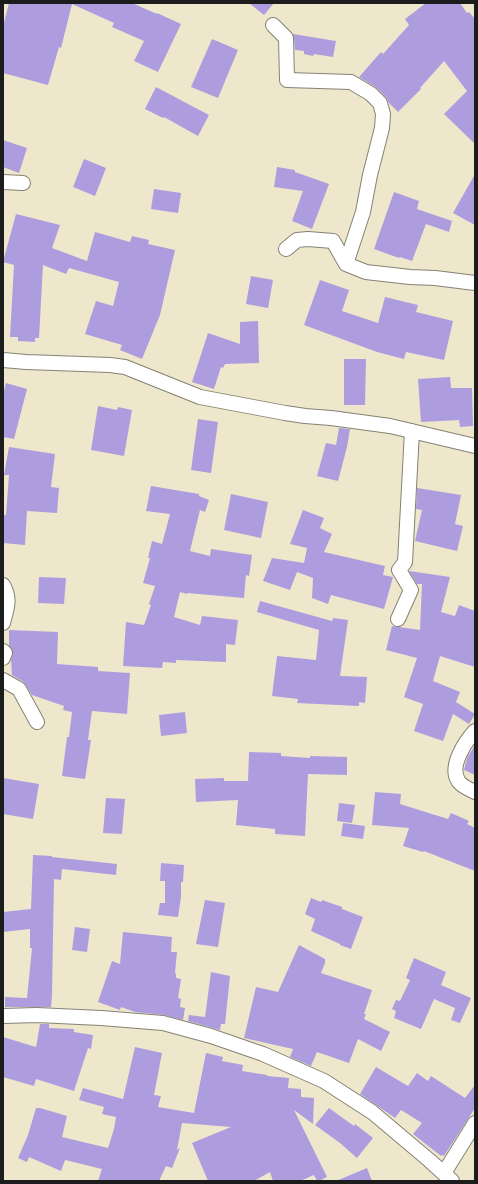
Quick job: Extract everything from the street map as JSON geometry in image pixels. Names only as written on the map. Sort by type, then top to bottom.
[{"type":"street","points":[[273,25],[286,38],[287,80],[351,82],[371,94],[380,103],[383,114],[382,128],[370,175],[363,212],[346,264]]},
{"type":"street","points":[[3,182],[23,183]]},
{"type":"street","points":[[286,249],[297,240],[308,239],[332,241],[346,264],[366,272],[475,283]]},
{"type":"street","points":[[3,360],[110,365],[132,370],[200,397],[285,413],[390,426],[475,446]]},
{"type":"street","points":[[398,619],[411,590],[399,570],[405,562],[412,431]]},
{"type":"street","points":[[3,585],[6,590],[8,602],[3,623]]},
{"type":"street","points":[[3,651],[5,653],[3,658]]},
{"type":"street","points":[[3,680],[18,689],[37,722]]},
{"type":"street","points":[[475,731],[458,755],[456,774],[459,782],[466,788],[475,792]]},
{"type":"street","points":[[3,1016],[37,1015],[163,1023],[211,1036],[255,1052],[324,1081],[372,1112],[448,1177],[475,1123]]},
{"type":"building","points":[[9,3],[132,3],[181,24],[158,72],[134,61],[144,41],[112,27],[114,23],[72,4],[61,48],[59,47],[48,85],[3,73],[3,27]]},
{"type":"building","points":[[249,3],[274,3],[264,15]]},
{"type":"building","points":[[426,3],[460,3],[467,13],[469,12],[475,19],[475,144],[444,114],[467,91],[444,61],[420,88],[421,89],[398,112],[377,88],[359,77],[381,52],[383,54],[409,25],[405,19]]},
{"type":"building","points":[[293,34],[336,41],[333,57],[314,54],[313,56],[304,54],[304,51],[295,50]]},
{"type":"building","points":[[212,39],[238,50],[218,98],[191,87]]},
{"type":"building","points":[[156,87],[209,115],[198,136],[164,117],[163,118],[145,109]]},
{"type":"building","points":[[3,140],[27,148],[19,173],[3,167]]},
{"type":"building","points":[[84,159],[106,168],[95,196],[73,187]]},
{"type":"building","points":[[277,167],[295,170],[295,172],[329,184],[312,229],[292,221],[303,191],[274,187]]},
{"type":"building","points":[[475,174],[475,225],[453,213]]},
{"type":"building","points":[[154,189],[181,193],[178,213],[151,209]]},
{"type":"building","points":[[394,192],[419,201],[417,209],[452,221],[449,232],[426,224],[412,261],[374,249]]},
{"type":"building","points":[[16,214],[60,225],[52,248],[87,261],[95,232],[130,242],[132,236],[149,240],[148,244],[175,250],[160,315],[142,359],[120,350],[122,345],[85,334],[96,301],[113,306],[119,282],[69,268],[66,274],[43,265],[39,338],[35,338],[35,342],[18,341],[18,337],[10,337],[14,265],[3,262]]},
{"type":"building","points":[[251,276],[273,280],[268,308],[246,304]]},
{"type":"building","points":[[320,280],[349,290],[342,311],[378,323],[385,297],[418,305],[416,312],[453,321],[444,360],[406,352],[404,359],[377,352],[304,325]]},
{"type":"building","points":[[258,321],[259,363],[225,364],[223,368],[221,367],[214,389],[192,382],[208,333],[240,344],[240,322]]},
{"type":"building","points":[[344,359],[366,359],[365,405],[344,405]]},
{"type":"building","points":[[450,377],[451,388],[472,388],[473,426],[460,427],[459,420],[421,422],[418,379]]},
{"type":"building","points":[[6,383],[27,389],[14,439],[3,437],[3,395]]},
{"type":"building","points":[[98,406],[117,410],[118,407],[132,410],[124,456],[91,450]]},
{"type":"building","points":[[198,419],[218,422],[211,473],[191,470]]},
{"type":"building","points":[[339,428],[350,429],[338,481],[317,476],[326,443],[336,445]]},
{"type":"building","points":[[9,447],[55,454],[51,487],[59,488],[57,513],[27,511],[25,545],[3,543],[3,515],[6,515],[9,475],[4,475]]},
{"type":"building","points":[[151,486],[199,494],[199,496],[209,500],[205,512],[200,510],[190,551],[210,556],[211,549],[252,555],[249,576],[246,575],[244,598],[187,594],[180,592],[174,617],[200,625],[202,616],[238,620],[235,645],[226,644],[226,662],[176,660],[176,663],[163,662],[162,668],[123,666],[126,622],[144,625],[151,605],[149,604],[155,586],[143,583],[150,558],[148,558],[152,541],[162,544],[170,514],[146,511]]},
{"type":"building","points":[[417,488],[461,495],[455,524],[463,526],[457,551],[415,541],[422,510],[416,509]]},
{"type":"building","points":[[231,494],[268,502],[261,538],[224,530]]},
{"type":"building","points":[[303,510],[324,518],[320,528],[332,534],[324,552],[385,566],[383,575],[393,577],[384,609],[331,595],[328,604],[312,598],[313,578],[297,572],[290,590],[263,581],[272,558],[304,563],[307,548],[290,544]]},
{"type":"building","points":[[409,571],[450,577],[441,612],[455,616],[459,605],[475,611],[475,667],[440,656],[433,681],[460,692],[456,702],[475,714],[469,724],[453,714],[443,741],[414,731],[423,704],[404,697],[417,658],[386,650],[392,626],[420,630],[422,584],[417,584]]},
{"type":"building","points":[[39,577],[66,578],[64,604],[38,603]]},
{"type":"building","points":[[260,601],[332,621],[333,618],[348,620],[340,676],[367,677],[365,703],[359,702],[359,706],[297,703],[298,699],[272,696],[277,656],[316,660],[319,630],[257,612]]},
{"type":"building","points":[[9,630],[58,632],[57,664],[98,667],[98,671],[130,673],[127,714],[92,711],[88,740],[91,740],[85,779],[62,776],[72,712],[63,710],[64,706],[32,695],[24,682],[12,675],[11,660],[13,652],[9,645]]},
{"type":"building","points":[[185,712],[187,733],[161,736],[159,715]]},
{"type":"building","points":[[475,745],[475,775],[464,770],[467,758]]},
{"type":"building","points":[[249,752],[281,753],[281,756],[310,758],[310,756],[347,757],[347,775],[308,774],[305,836],[275,834],[275,829],[236,825],[238,800],[196,802],[195,779],[224,778],[224,781],[248,781]]},
{"type":"building","points":[[3,778],[39,784],[33,819],[3,814]]},
{"type":"building","points":[[375,792],[401,794],[400,804],[448,819],[451,813],[469,821],[467,824],[475,828],[475,871],[424,851],[423,852],[403,846],[409,828],[372,825]]},
{"type":"building","points":[[106,798],[125,799],[122,834],[103,833]]},
{"type":"building","points":[[339,803],[355,805],[352,823],[337,821]]},
{"type":"building","points":[[343,823],[365,826],[363,839],[341,836]]},
{"type":"building","points":[[33,855],[117,864],[116,875],[62,869],[61,880],[54,879],[51,1007],[5,1007],[5,997],[27,998],[32,948],[30,948],[30,929],[3,932],[3,912],[31,909]]},
{"type":"building","points":[[161,863],[184,865],[178,917],[158,915],[160,903],[165,903],[165,881],[160,881]]},
{"type":"building","points":[[311,898],[342,907],[342,909],[363,917],[351,949],[311,931],[315,919],[305,914]]},
{"type":"building","points":[[205,900],[225,903],[218,947],[196,944]]},
{"type":"building","points":[[75,927],[90,929],[87,952],[72,950]]},
{"type":"building","points":[[123,932],[172,937],[171,952],[177,952],[176,978],[181,979],[178,998],[181,999],[180,1007],[185,1008],[183,1020],[164,1015],[135,1012],[121,1007],[120,1010],[98,1002],[112,961],[120,964]]},
{"type":"building","points":[[299,945],[325,959],[321,973],[372,990],[364,1014],[366,1014],[364,1019],[390,1032],[381,1051],[358,1039],[349,1063],[317,1052],[311,1066],[290,1057],[293,1049],[244,1038],[256,987],[278,992]]},
{"type":"building","points":[[414,958],[446,972],[441,985],[471,998],[460,1023],[451,1020],[455,1008],[434,999],[421,1029],[394,1018],[396,1011],[392,1009],[396,1000],[400,1001],[410,980],[406,978]]},
{"type":"building","points":[[211,972],[230,976],[225,1024],[221,1024],[220,1030],[188,1021],[189,1015],[205,1017]]},
{"type":"building","points":[[40,1024],[49,1024],[49,1028],[74,1029],[74,1032],[93,1035],[91,1049],[88,1048],[74,1091],[36,1079],[34,1086],[3,1077],[3,1037],[36,1047]]},
{"type":"building","points":[[135,1047],[162,1053],[154,1095],[161,1096],[158,1107],[194,1113],[206,1053],[223,1057],[222,1061],[243,1065],[242,1071],[267,1076],[289,1078],[288,1088],[301,1089],[301,1097],[314,1098],[313,1124],[294,1110],[327,1177],[319,1181],[317,1181],[314,1175],[300,1181],[273,1181],[270,1172],[254,1181],[208,1181],[192,1143],[231,1127],[182,1123],[177,1150],[180,1148],[172,1168],[166,1166],[159,1181],[98,1181],[102,1169],[65,1160],[61,1171],[29,1157],[27,1162],[18,1158],[28,1135],[36,1108],[67,1116],[62,1137],[108,1148],[116,1117],[102,1114],[104,1107],[79,1100],[83,1088],[123,1099]]},
{"type":"building","points":[[376,1067],[408,1086],[417,1073],[428,1081],[431,1076],[465,1098],[475,1085],[475,1108],[444,1156],[441,1156],[413,1134],[422,1123],[401,1110],[395,1118],[360,1094]]},
{"type":"building","points":[[329,1108],[354,1126],[355,1124],[373,1138],[357,1158],[340,1143],[315,1125]]},
{"type":"building","points":[[367,1168],[372,1181],[336,1181]]}]
